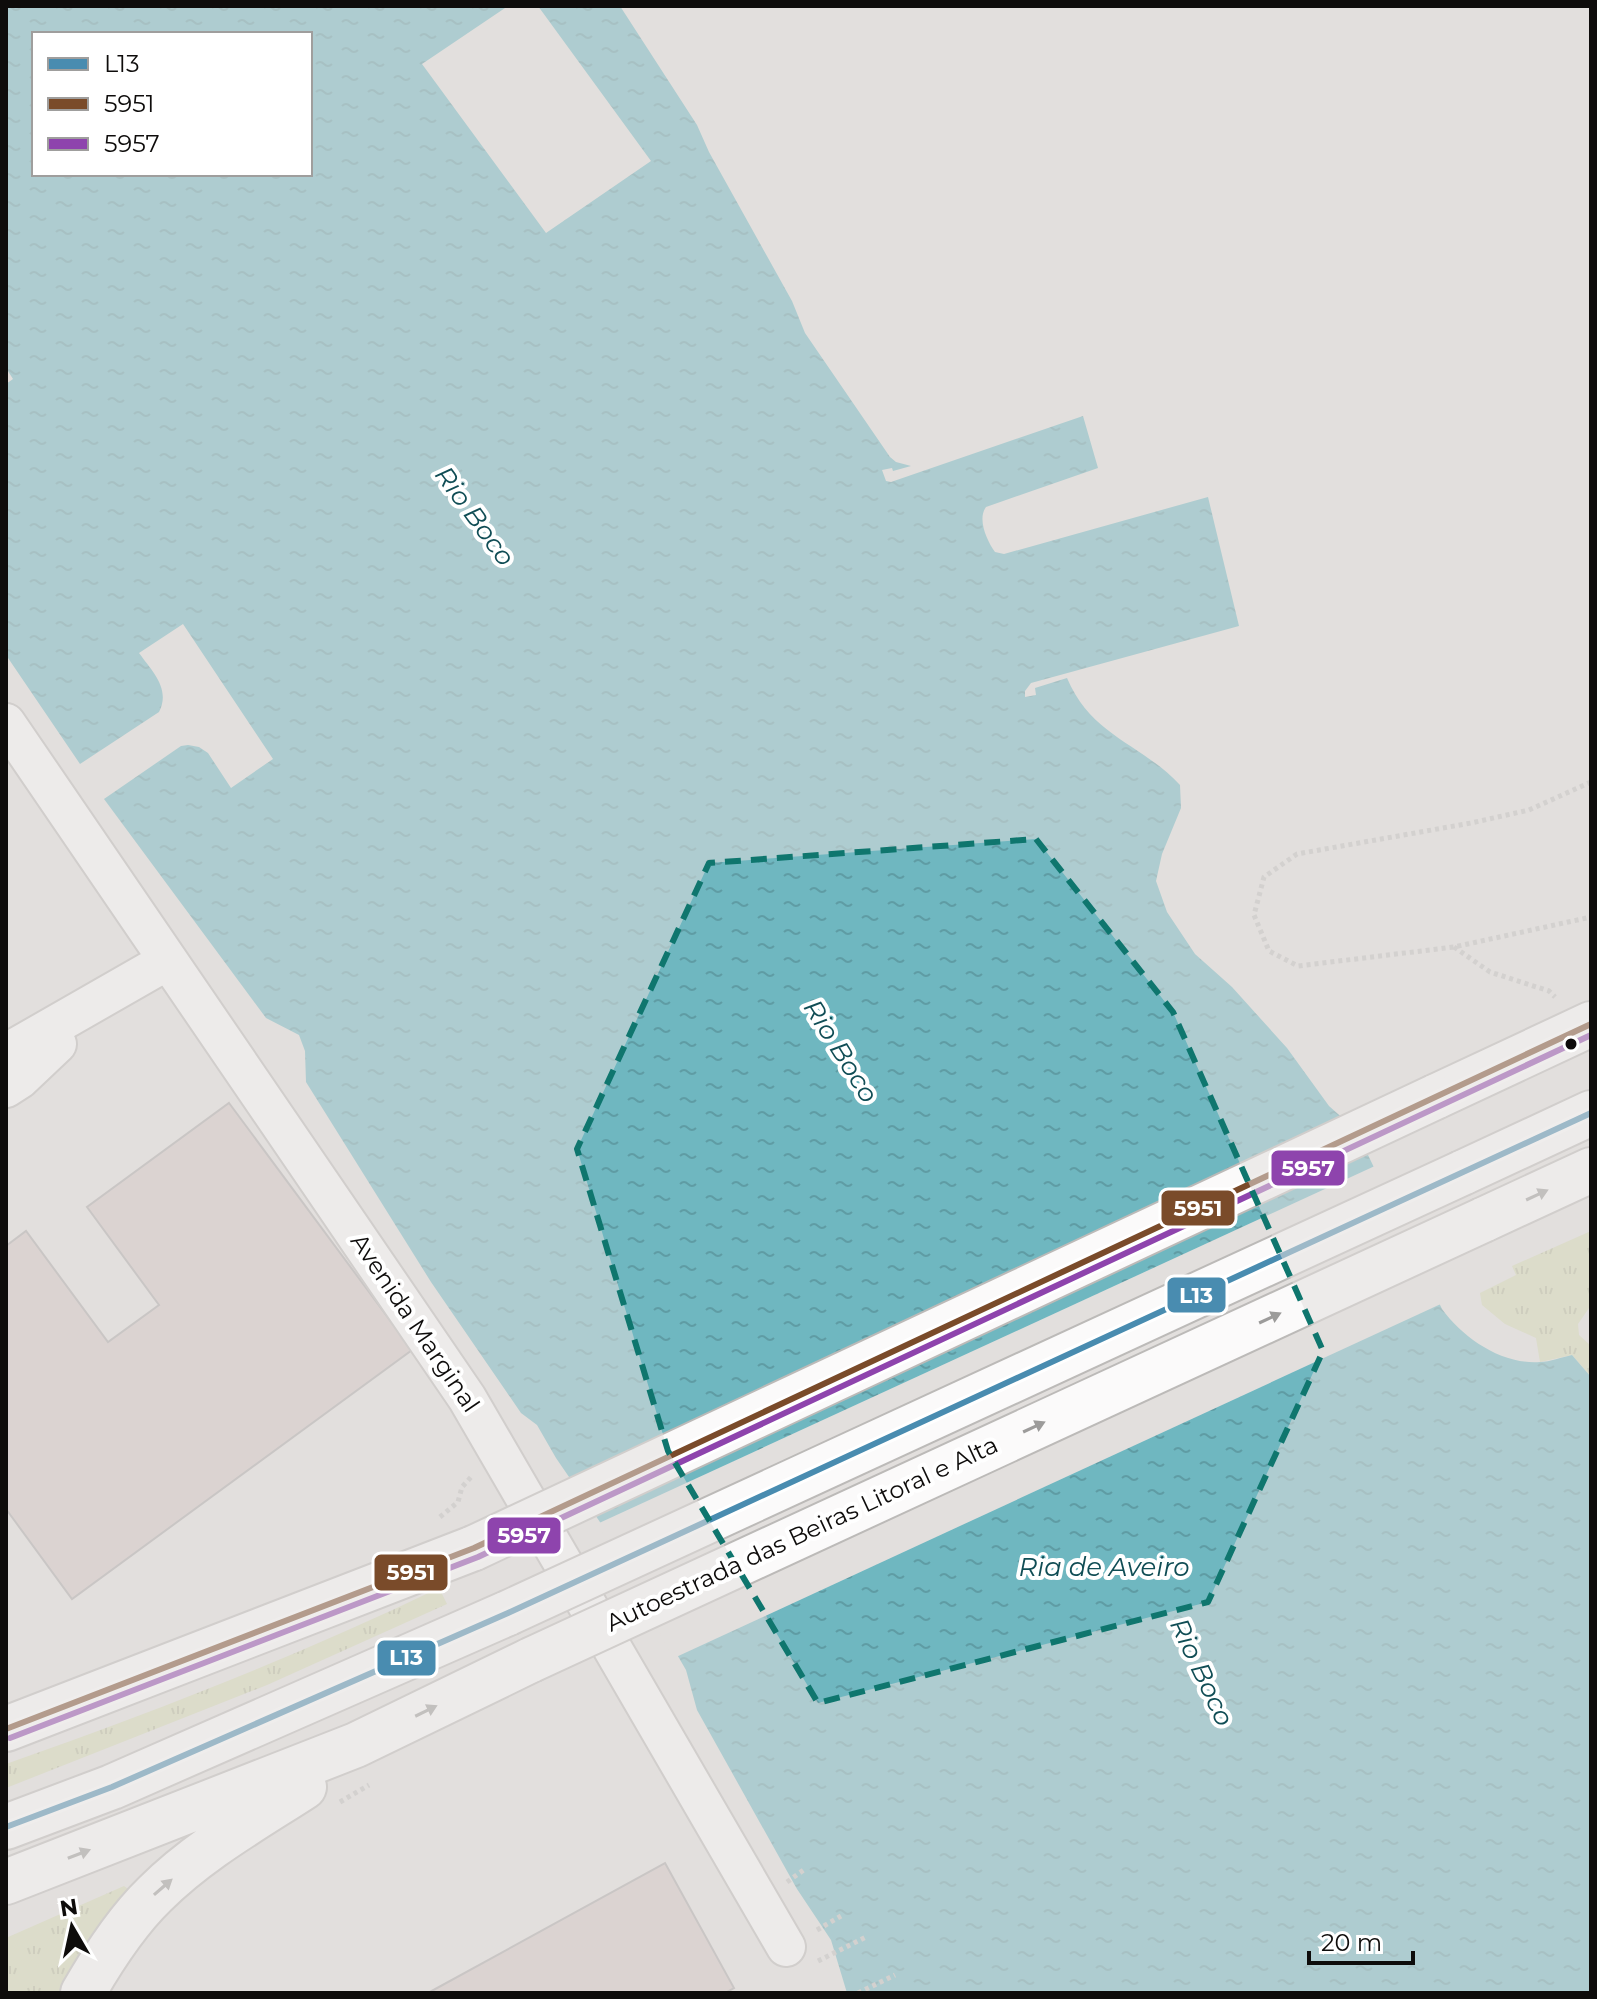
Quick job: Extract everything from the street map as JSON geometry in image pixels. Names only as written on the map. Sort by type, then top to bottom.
[{"type":"main road","points":[[6,1729],[474,1548],[1585,1027]]},
{"type":"main road","points":[[6,1827],[112,1787],[508,1613],[1591,1113]]},
{"type":"main road","name":"Autoestrada das Beiras Litoral e Alta","points":[[6,1882],[356,1745],[531,1660],[1591,1170]]},
{"type":"main road","points":[[83,1993],[104,1955],[154,1894],[210,1848],[317,1778],[356,1745]]},
{"type":"street","name":"Avenida Marginal","points":[[6,723],[467,1398],[804,1947]]},
{"type":"street","points":[[6,1056],[167,961]]},
{"type":"street","points":[[6,1088],[20,1079],[105,998]]},
{"type":"path","points":[[1591,782],[1529,810],[1297,854],[1264,877],[1254,915],[1269,951],[1298,966],[1454,947],[1591,917]]},
{"type":"path","points":[[1454,947],[1490,972],[1549,991],[1585,1027]]},
{"type":"path","points":[[432,1524],[458,1502],[462,1487],[496,1448]]},
{"type":"path","points":[[804,1947],[841,1916]]},
{"type":"path","points":[[804,1947],[868,1936]]},
{"type":"path","points":[[858,1993],[895,1975]]},
{"type":"highlighted area","points":[[1036,839],[1173,1012],[1323,1351],[1208,1602],[818,1703],[668,1451],[577,1149],[709,863]]},
{"type":"green space","points":[[1591,1231],[1591,1305],[1578,1324],[1579,1335],[1591,1346],[1591,1377],[1572,1355],[1540,1362],[1536,1338],[1505,1324],[1482,1305],[1480,1293],[1516,1275],[1512,1266]]},
{"type":"green space","points":[[439,1588],[447,1604],[267,1685],[6,1788],[6,1764],[225,1682]]},
{"type":"green space","points":[[124,1886],[129,1894],[65,1993],[6,1993],[6,1938]]},
{"type":"water","name":"Ria de Aveiro","points":[[6,6],[508,6],[422,64],[546,233],[651,161],[538,6],[620,6],[697,125],[792,301],[805,333],[890,457],[911,466],[893,471],[892,468],[882,470],[886,481],[891,482],[1083,416],[1098,468],[986,507],[983,524],[995,552],[1004,554],[1208,497],[1239,626],[1031,683],[1025,697],[1036,695],[1035,688],[1067,678],[1077,698],[1103,727],[1180,785],[1181,808],[1162,854],[1156,881],[1167,912],[1195,954],[1232,987],[1287,1048],[1329,1106],[1356,1130],[1442,1309],[1451,1320],[1472,1339],[1498,1354],[1526,1362],[1572,1355],[1591,1377],[1591,1993],[847,1993],[831,1940],[797,1889],[697,1710],[686,1670],[602,1525],[537,1425],[521,1413],[431,1282],[306,1082],[305,1051],[299,1035],[266,1018],[104,799],[181,746],[199,747],[208,753],[231,788],[273,759],[183,624],[139,653],[161,688],[163,696],[159,712],[80,764],[6,655],[6,384],[13,379],[6,368]]},
{"type":"pier","points":[[1377,1165],[1443,1303],[674,1658],[597,1524]]},
{"type":"building","points":[[229,1103],[412,1350],[72,1599],[6,1509],[6,1246],[26,1231],[108,1342],[159,1305],[87,1207]]},
{"type":"building","points":[[665,1863],[734,1988],[725,1993],[428,1993]]},
{"type":"transit line","name":"5951","points":[[6,1729],[474,1548],[1591,1024]]},
{"type":"transit line","name":"5957","points":[[10,1738],[478,1557],[1591,1035]]},
{"type":"transit line","name":"L13","points":[[6,1827],[112,1787],[508,1613],[1591,1113]]},
{"type":"water label","name":"Rio Boco","points":[[475,516]]},
{"type":"water label","name":"Rio Boco","points":[[841,1051]]},
{"type":"water label","name":"Rio Boco","points":[[1202,1672]]}]
